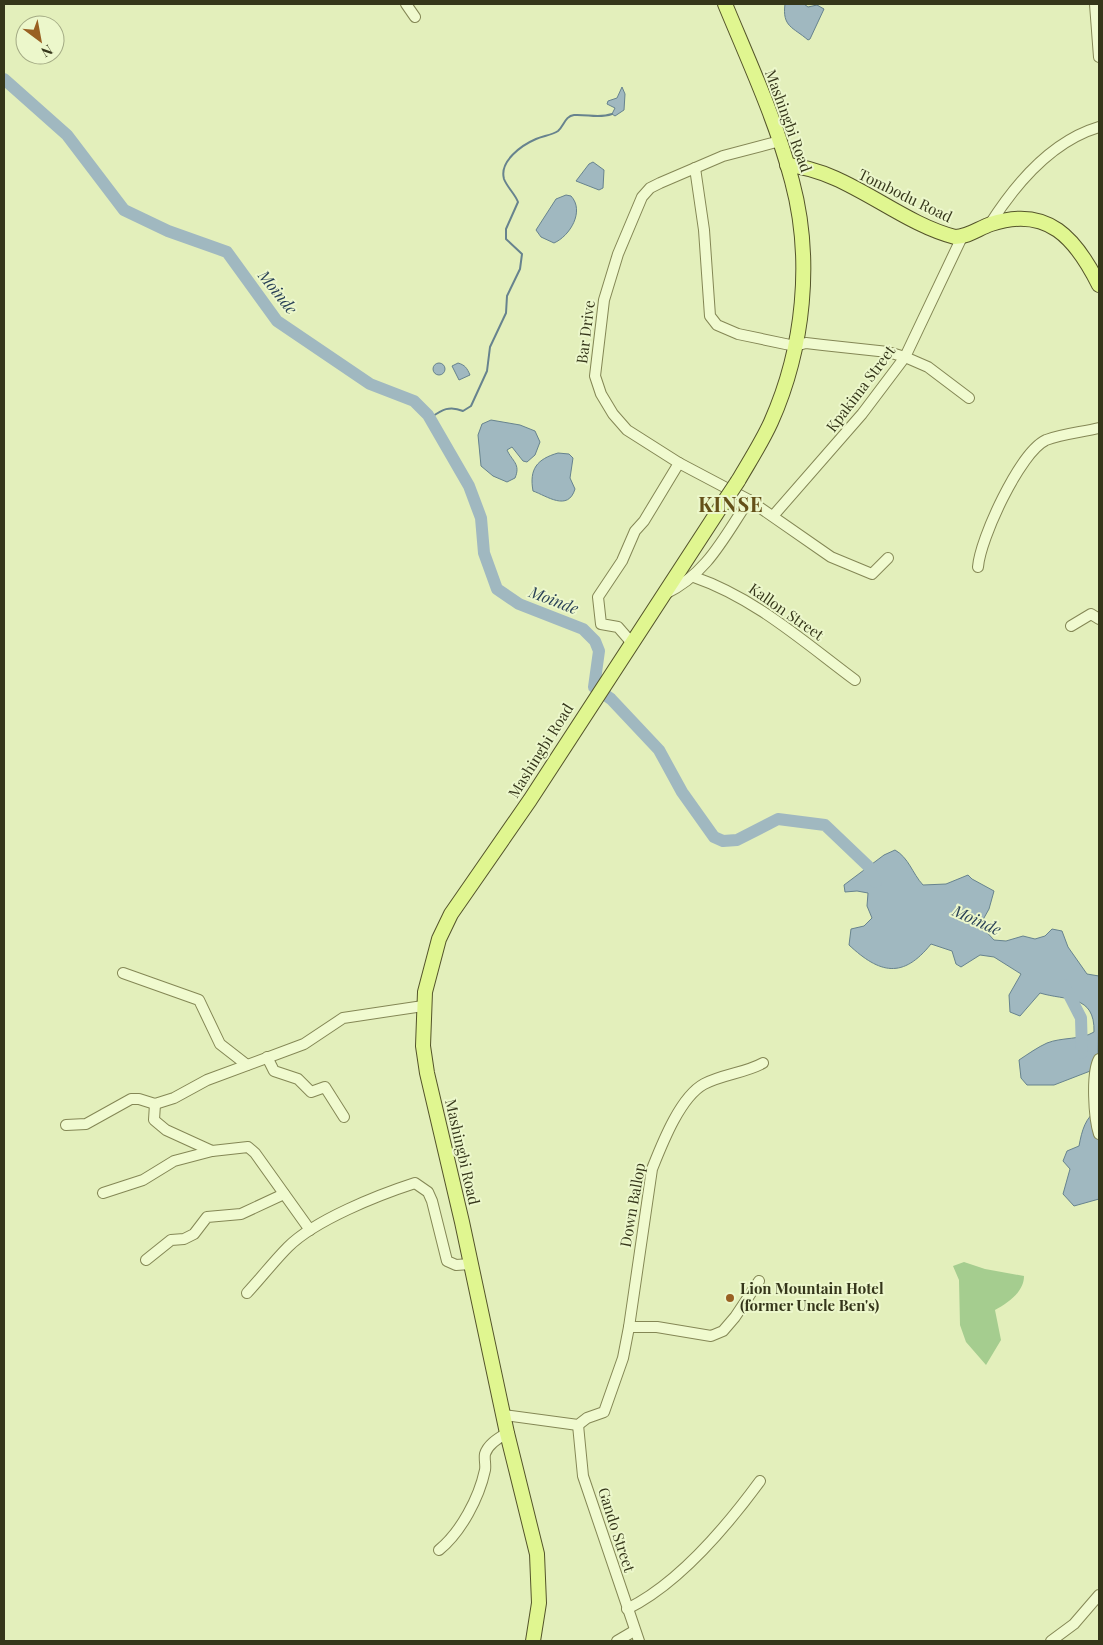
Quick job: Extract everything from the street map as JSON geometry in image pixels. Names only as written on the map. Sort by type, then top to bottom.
[{"type":"main road","name":"Mashingbi Road","points":[[664,594],[738,481],[771,422],[795,346],[801,310],[804,269],[800,221],[787,165],[780,141],[725,4]]},
{"type":"main road","name":"Tombodu Road","points":[[787,165],[808,167],[946,235],[962,237],[990,224],[1011,219],[1030,219],[1051,224],[1075,244],[1099,285]]},
{"type":"main road","points":[[631,642],[664,594]]},
{"type":"main road","name":"Mashingbi Road","points":[[533,1641],[539,1603],[537,1554],[507,1434],[427,1074],[423,1046],[423,1006],[439,939],[451,914],[530,800],[631,642]]},
{"type":"street","points":[[406,4],[415,17]]},
{"type":"street","points":[[1095,4],[1099,57]]},
{"type":"street","points":[[990,224],[1006,200],[1043,160],[1072,138],[1099,127]]},
{"type":"street","name":"Bar Drive","points":[[780,141],[723,156],[650,188],[642,197],[618,254],[604,300],[595,376],[601,394],[613,414],[627,430],[679,463],[749,500],[774,516],[798,536],[831,556],[872,574],[888,558]]},
{"type":"street","points":[[695,168],[704,230],[710,316],[713,322],[724,330],[795,346],[806,343],[823,344],[888,352],[905,357],[928,368],[968,398]]},
{"type":"street","name":"Kpakima Street","points":[[774,516],[862,414],[905,357],[962,237]]},
{"type":"street","points":[[978,567],[982,548],[1001,502],[1034,449],[1046,440],[1099,428]]},
{"type":"street","points":[[631,642],[618,627],[601,624],[598,597],[622,561],[635,531],[644,522],[679,463]]},
{"type":"street","points":[[664,594],[694,577],[708,560],[749,500]]},
{"type":"street","name":"Kallon Street","points":[[694,577],[743,598],[788,629],[855,680]]},
{"type":"street","points":[[1070,626],[1091,614],[1099,619]]},
{"type":"street","points":[[123,973],[198,1000],[220,1044],[247,1065]]},
{"type":"street","points":[[66,1124],[86,1124],[131,1100],[139,1099],[155,1104],[174,1098],[207,1080],[304,1044],[343,1018],[423,1006]]},
{"type":"street","points":[[267,1057],[274,1070],[298,1079],[311,1092],[325,1087],[344,1117]]},
{"type":"street","points":[[1099,1060],[1095,1085],[1096,1125],[1099,1134]]},
{"type":"street","name":"Down Ballop","points":[[578,1425],[587,1418],[604,1412],[623,1358],[652,1169],[671,1127],[690,1098],[700,1087],[763,1063]]},
{"type":"street","points":[[155,1104],[154,1120],[166,1130],[212,1151]]},
{"type":"street","points":[[103,1193],[143,1180],[174,1161],[212,1151],[248,1147],[255,1153],[310,1230]]},
{"type":"street","points":[[247,1293],[288,1247],[310,1230],[388,1192],[415,1183],[428,1192],[432,1201],[447,1261],[456,1265],[470,1264]]},
{"type":"street","points":[[146,1260],[171,1240],[184,1239],[194,1234],[207,1217],[241,1214],[284,1194]]},
{"type":"street","points":[[629,1327],[657,1327],[712,1336],[723,1331],[735,1317],[759,1280]]},
{"type":"street","points":[[504,1415],[578,1425]]},
{"type":"street","name":"Gando Street","points":[[578,1425],[583,1476],[634,1631],[639,1641]]},
{"type":"street","points":[[439,1550],[452,1539],[464,1523],[485,1470],[485,1454],[493,1442],[507,1434]]},
{"type":"street","points":[[627,1609],[647,1599],[662,1588],[736,1513],[760,1481]]},
{"type":"street","points":[[1051,1641],[1074,1624],[1099,1594]]},
{"type":"street","points":[[617,1641],[634,1631]]},
{"type":"green space","points":[[964,1262],[985,1269],[1024,1276],[1018,1292],[995,1310],[1001,1340],[986,1365],[966,1342],[960,1325],[959,1280],[953,1266]]},
{"type":"water","points":[[785,4],[804,4],[808,7],[817,5],[824,9],[810,39],[808,40],[793,29],[787,22],[785,18]]},
{"type":"water","points":[[622,87],[625,94],[624,110],[615,116],[612,114],[615,108],[607,104],[608,101],[617,98]]},
{"type":"water","points":[[593,162],[604,170],[603,188],[599,190],[576,181],[589,164]]},
{"type":"water","points":[[566,195],[571,196],[575,202],[576,216],[570,229],[560,240],[554,243],[541,237],[536,230],[556,199]]},
{"type":"water","points":[[439,363],[445,369],[439,375],[433,369]]},
{"type":"water","points":[[458,363],[466,367],[470,375],[459,380],[452,366]]},
{"type":"water","points":[[491,420],[520,425],[535,431],[540,442],[535,455],[527,462],[523,461],[512,447],[507,450],[515,463],[517,473],[515,478],[507,482],[493,476],[481,466],[478,435],[482,424]]},
{"type":"water","points":[[558,453],[569,454],[573,458],[570,478],[575,489],[572,496],[562,501],[551,499],[533,491],[532,483],[536,466],[545,458]]},
{"type":"water","points":[[895,850],[904,857],[923,885],[946,884],[968,875],[994,891],[989,909],[980,925],[994,940],[1006,941],[1023,936],[1035,939],[1045,936],[1052,929],[1062,931],[1068,947],[1087,974],[1099,976],[1098,1068],[1054,1085],[1027,1085],[1021,1078],[1019,1060],[1047,1043],[1089,1035],[1094,1032],[1093,1020],[1090,1011],[1077,1001],[1040,993],[1020,1016],[1010,1012],[1009,995],[1021,974],[994,957],[980,955],[961,967],[956,964],[952,951],[931,944],[911,963],[891,969],[871,962],[849,945],[851,929],[864,926],[872,918],[867,906],[868,893],[857,891],[845,892],[844,885],[884,855]]},
{"type":"water","points":[[1099,1108],[1099,1199],[1074,1206],[1063,1194],[1070,1169],[1063,1161],[1067,1151],[1079,1146],[1085,1125],[1090,1116]]},
{"type":"waterway","name":"Moinde","points":[[4,79],[67,135],[124,210],[168,231],[227,252],[277,321],[370,384],[414,401],[428,415],[469,486],[481,518],[484,553],[497,589],[519,604],[583,629],[595,641],[599,651],[594,687],[611,699],[659,750],[682,792],[714,837],[723,841],[737,840],[778,819],[825,825],[868,866],[876,882]]},
{"type":"waterway","points":[[430,418],[446,409],[454,408],[463,411],[471,406],[487,371],[490,347],[506,313],[507,296],[520,269],[522,254],[506,239],[506,229],[518,202],[504,179],[503,172],[508,160],[530,142],[558,131],[571,116],[602,116],[612,114]]},
{"type":"waterway","name":"Moinde","points":[[1064,985],[1081,1018],[1082,1053]]},
{"type":"place","name":"Lion Mountain Hotel (former Uncle Ben's)","points":[[730,1298]]},
{"type":"district","name":"KINSE","points":[[731,505]]}]
